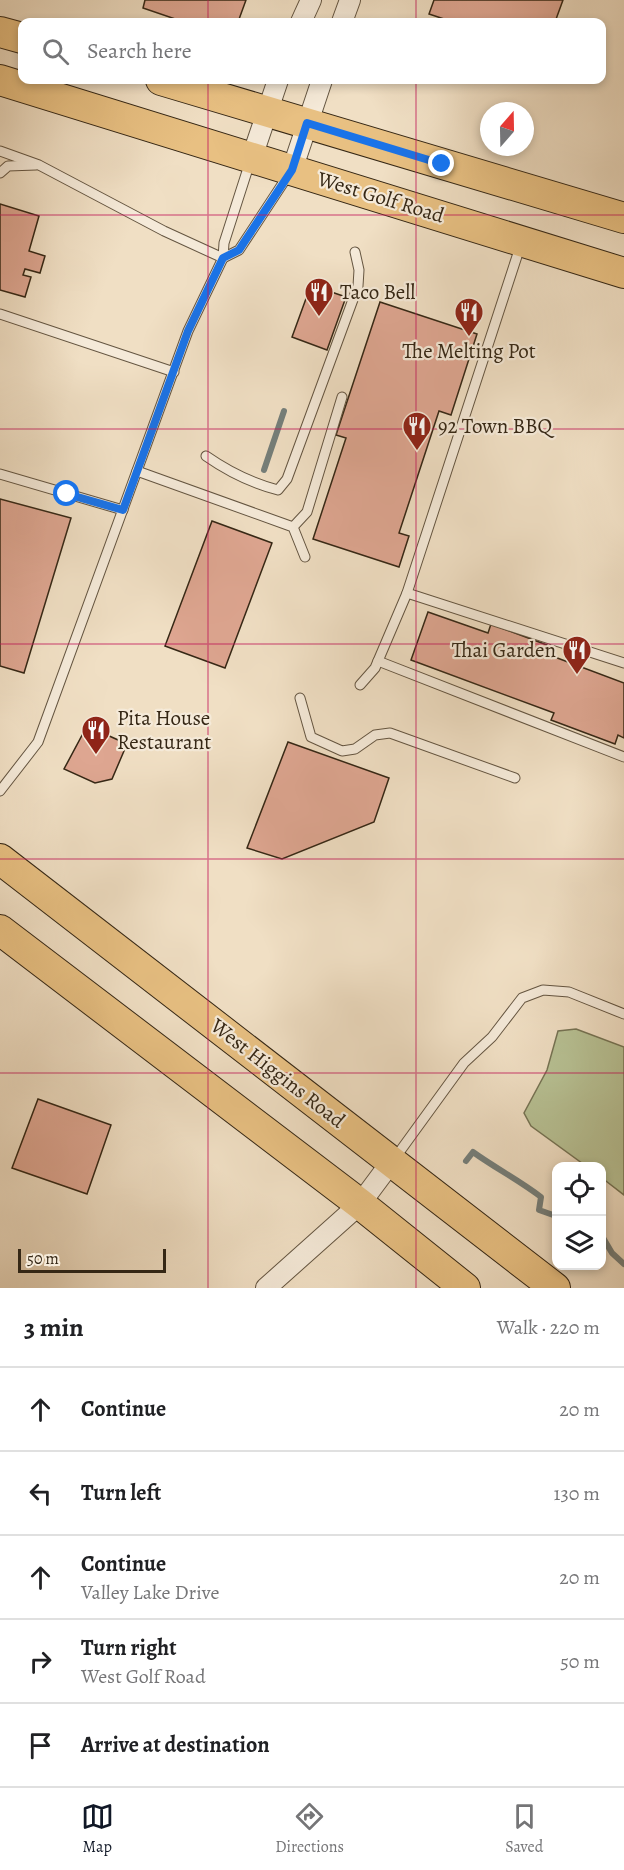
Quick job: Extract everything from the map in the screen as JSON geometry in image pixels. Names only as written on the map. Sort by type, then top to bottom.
[{"type":"main road","points":[[0,32],[18,37]]},
{"type":"main road","name":"West Golf Road","points":[[0,80],[624,273]]},
{"type":"main road","points":[[175,84],[624,218]]},
{"type":"main road","name":"West Higgins Road","points":[[0,859],[555,1288]]},
{"type":"main road","points":[[0,930],[360,1204],[465,1288]]},
{"type":"street","points":[[303,18],[311,0]]},
{"type":"street","points":[[343,18],[350,0]]},
{"type":"street","points":[[252,157],[277,84]]},
{"type":"street","points":[[292,170],[321,84]]},
{"type":"street","points":[[266,1288],[360,1204],[392,1161]]},
{"type":"lane","points":[[0,149],[39,165],[164,231],[223,258]]},
{"type":"lane","points":[[0,791],[38,742],[188,331],[223,258],[224,243],[252,157]]},
{"type":"lane","points":[[0,173],[8,166],[39,165]]},
{"type":"lane","points":[[223,258],[239,250],[292,170]]},
{"type":"lane","points":[[360,685],[378,661],[407,593],[522,242]]},
{"type":"lane","points":[[206,456],[228,471],[259,485],[278,490],[287,479],[358,286],[359,270],[355,252]]},
{"type":"lane","points":[[0,314],[174,372]]},
{"type":"lane","points":[[294,527],[307,512],[342,397]]},
{"type":"lane","points":[[137,471],[294,527]]},
{"type":"lane","points":[[0,474],[123,510]]},
{"type":"lane","points":[[294,527],[305,557]]},
{"type":"lane","points":[[407,593],[624,663]]},
{"type":"lane","points":[[378,661],[624,757]]},
{"type":"lane","points":[[300,698],[311,737],[342,751],[356,749],[375,735],[390,733],[515,778]]},
{"type":"lane","points":[[392,1161],[464,1062],[492,1037],[522,998],[543,990],[569,992],[624,1014]]},
{"type":"green space","points":[[576,1029],[624,1047],[624,1195],[606,1181],[606,1162],[580,1162],[531,1126],[524,1113],[547,1070],[558,1031]]},
{"type":"building","points":[[145,0],[246,0],[239,18],[172,18],[143,8]]},
{"type":"building","points":[[434,0],[563,0],[556,18],[441,18],[429,14]]},
{"type":"building","points":[[0,204],[39,216],[29,251],[45,256],[40,273],[25,269],[23,275],[31,277],[25,297],[0,290]]},
{"type":"building","name":"Taco Bell","points":[[311,285],[346,297],[327,350],[292,337]]},
{"type":"building","points":[[380,302],[477,334],[451,415],[439,411],[399,533],[409,536],[399,567],[313,539],[346,438],[336,435]]},
{"type":"building","points":[[0,499],[71,518],[24,673],[0,666]]},
{"type":"building","points":[[212,521],[272,543],[225,668],[165,646]]},
{"type":"building","points":[[428,612],[488,633],[491,624],[547,645],[544,653],[624,683],[624,738],[618,735],[615,744],[551,720],[554,713],[411,660]]},
{"type":"building","name":"Pita House Restaurant","points":[[87,726],[127,744],[112,779],[95,783],[64,769]]},
{"type":"building","points":[[288,742],[389,778],[374,822],[282,859],[247,848]]},
{"type":"building","points":[[38,1099],[111,1125],[87,1194],[12,1168]]},
{"type":"waterway","points":[[264,470],[284,411]]},
{"type":"waterway","points":[[466,1161],[473,1152],[541,1197],[539,1210],[552,1215]]},
{"type":"waterway","points":[[606,1243],[612,1253],[624,1264]]},
{"type":"place","name":"Taco Bell","points":[[319,318]]},
{"type":"place","name":"The Melting Pot","points":[[469,338]]},
{"type":"place","name":"92 Town BBQ","points":[[417,452]]},
{"type":"place","name":"Thai Garden","points":[[577,676]]},
{"type":"place","name":"Pita House Restaurant","points":[[96,756]]},
{"type":"route","points":[[67,494],[123,510],[188,331],[223,258],[239,250],[292,170],[307,123],[442,164]]}]
